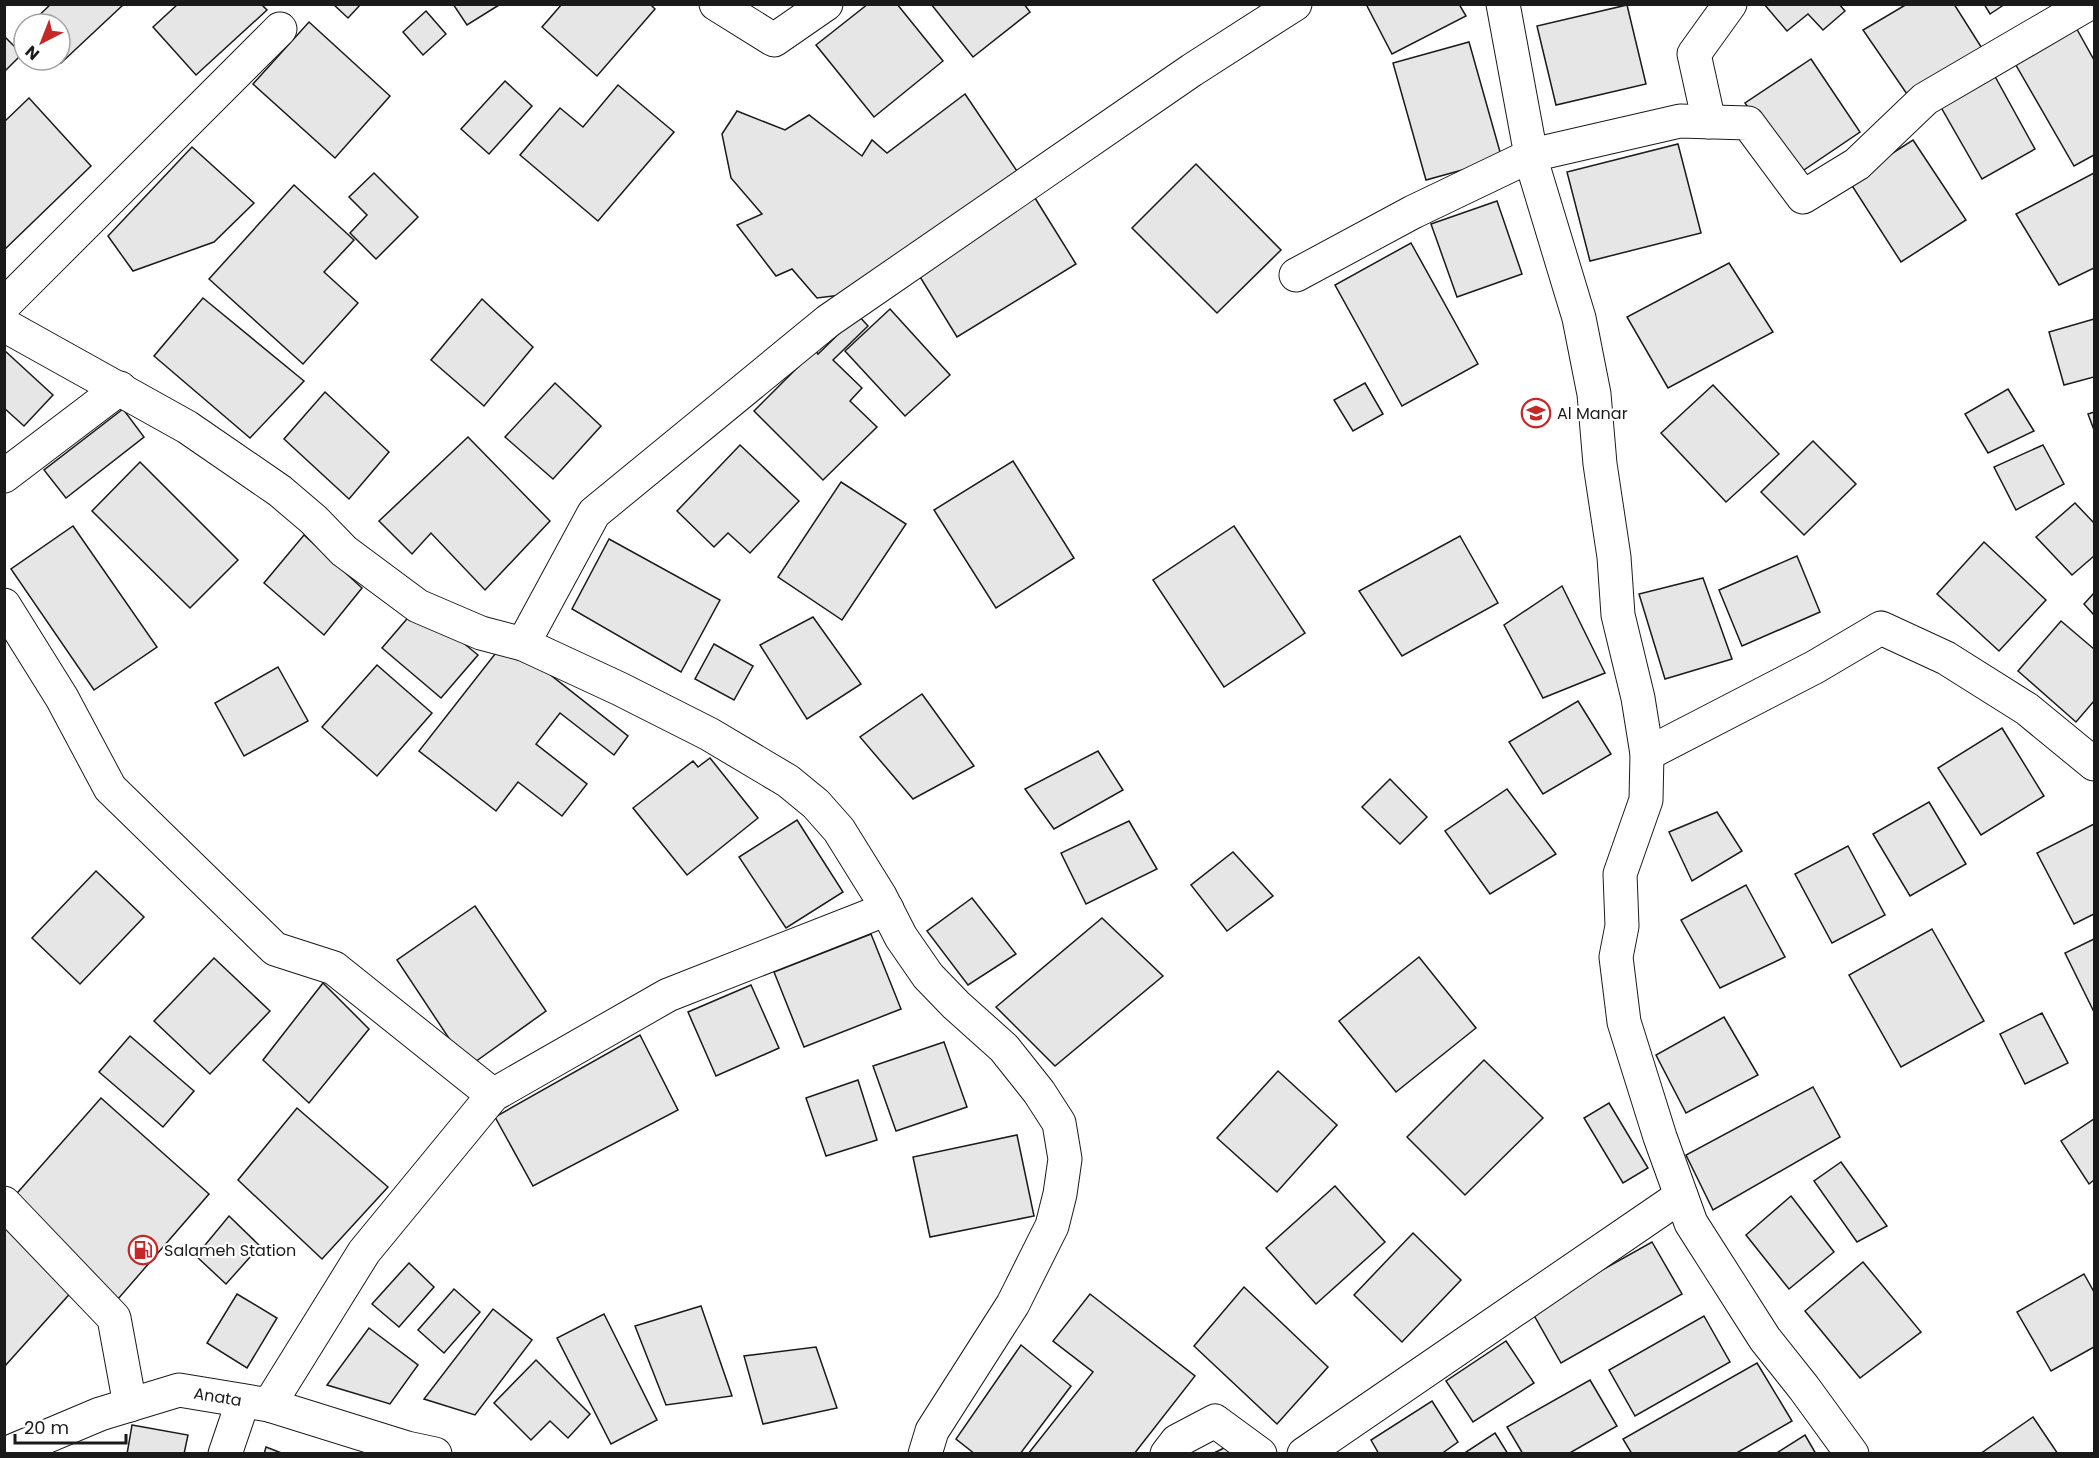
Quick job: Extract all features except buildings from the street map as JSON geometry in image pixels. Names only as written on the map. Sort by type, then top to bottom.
[{"type":"street","points":[[716,4],[774,40],[826,4]]},
{"type":"street","points":[[523,644],[594,513],[828,321],[1192,70],[1295,4]]},
{"type":"street","points":[[1503,4],[1533,166],[1584,340],[1594,394],[1600,464],[1614,556],[1618,615],[1638,698],[1647,754],[1646,800],[1620,874],[1622,926],[1616,957],[1624,1022],[1660,1137],[1691,1223],[1765,1339],[1852,1454]]},
{"type":"street","points":[[1709,122],[1694,54],[1730,4]]},
{"type":"street","points":[[1296,275],[1413,212],[1532,155],[1680,121],[1748,123],[1803,197],[1857,164],[1925,99],[2088,4]]},
{"type":"street","points":[[4,305],[280,29]]},
{"type":"street","points":[[4,326],[187,426],[280,491],[314,520],[344,551],[418,606],[481,633],[523,644],[709,734],[788,781],[816,804],[839,830],[887,909],[901,937],[928,976],[1004,1048],[1039,1092],[1059,1123],[1065,1159],[1052,1226],[1013,1304],[932,1431],[925,1454]]},
{"type":"street","points":[[4,476],[120,388]]},
{"type":"street","points":[[4,605],[62,698],[110,788],[275,949],[334,968],[493,1095]]},
{"type":"street","points":[[1647,754],[1815,666],[1881,628],[1946,658],[2027,709],[2094,764]]},
{"type":"street","points":[[225,1454],[256,1403],[364,1252],[493,1095],[668,995],[887,909]]},
{"type":"street","points":[[1304,1454],[1681,1196]]},
{"type":"street","points":[[4,1203],[114,1318],[130,1405]]},
{"type":"street","name":"Anata","points":[[5,1454],[100,1414],[179,1390],[256,1403],[358,1444],[407,1448],[435,1454]]},
{"type":"street","points":[[1167,1454],[1177,1442],[1215,1421],[1260,1454]]},
{"type":"place","name":"Al Manar","points":[[1536,413]]},
{"type":"place","name":"Salameh Station","points":[[143,1250]]}]
